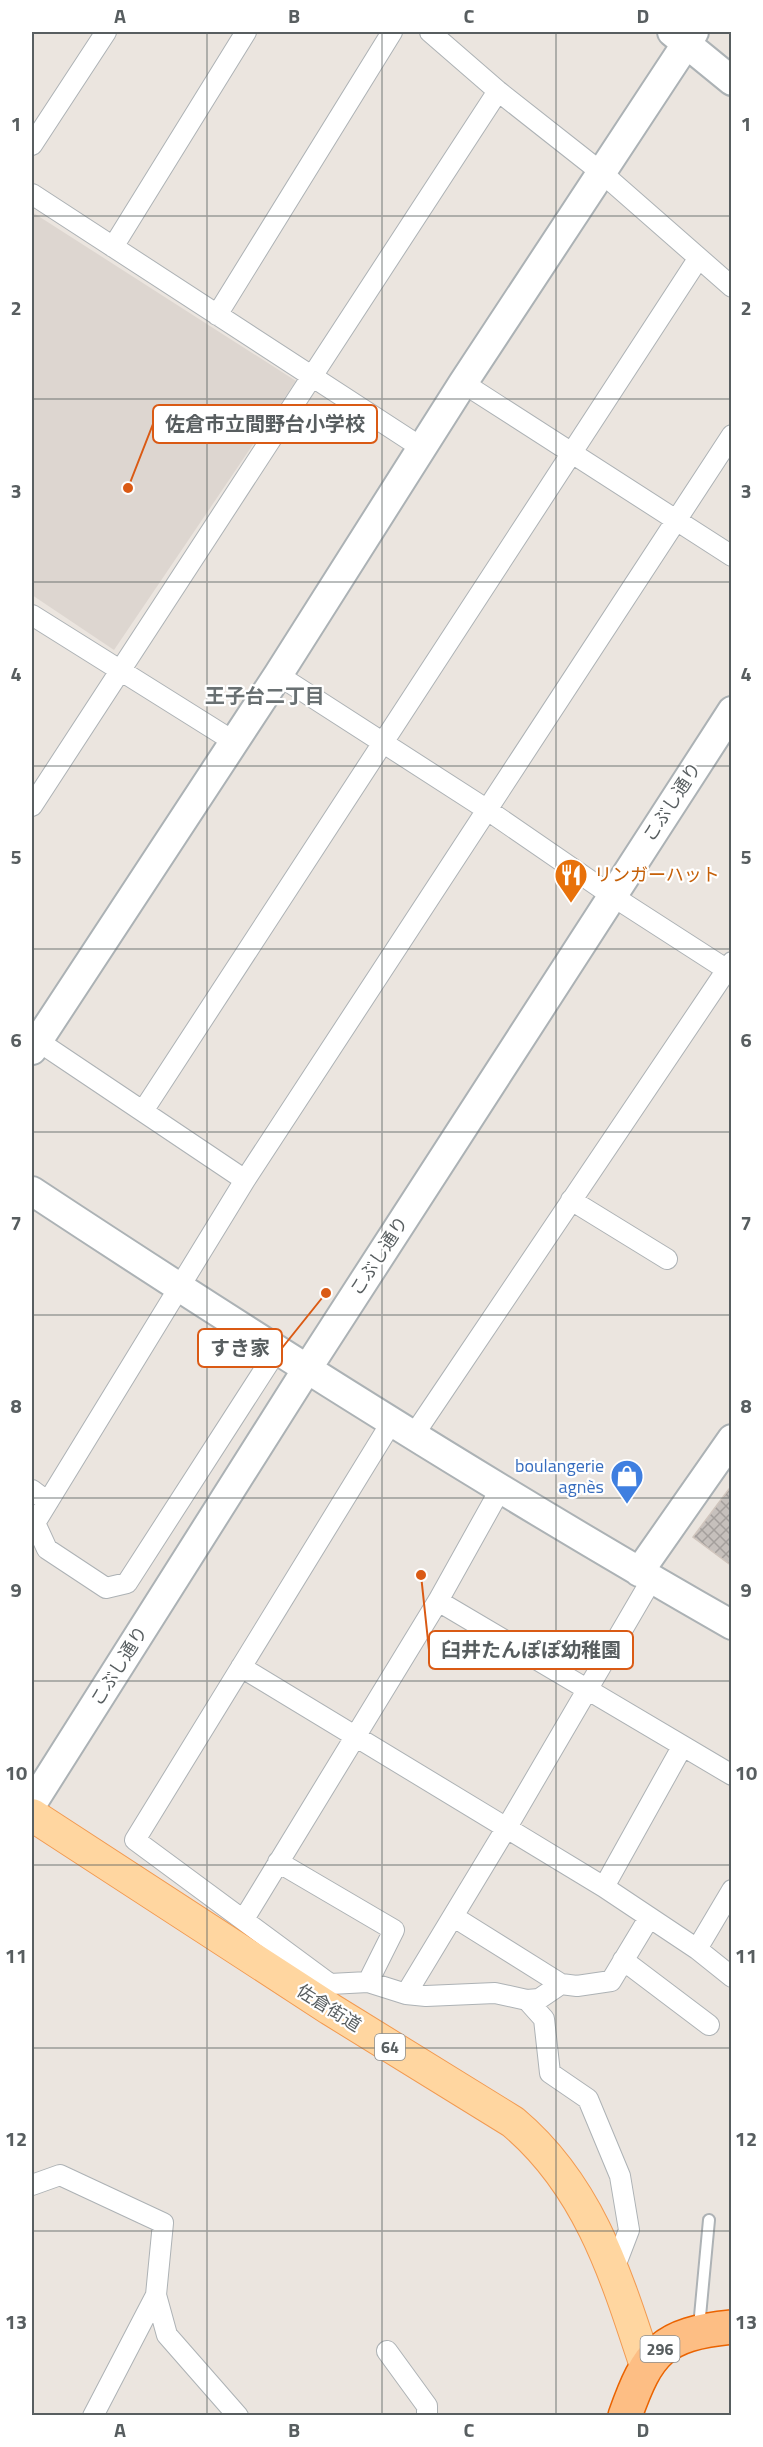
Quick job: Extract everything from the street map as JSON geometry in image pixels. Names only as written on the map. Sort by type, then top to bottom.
[{"type":"highway","name":"296","points":[[625,2415],[646,2366],[660,2349],[678,2338],[699,2330],[732,2327]]},
{"type":"main road","name":"佐倉街道","points":[[32,1815],[330,2009],[513,2122],[537,2145],[588,2213],[614,2270],[646,2366]]},
{"type":"street","points":[[32,144],[106,32]]},
{"type":"street","points":[[113,247],[246,32]]},
{"type":"street","points":[[218,315],[392,32]]},
{"type":"street","points":[[430,32],[498,91],[602,173],[732,287]]},
{"type":"street","points":[[245,1180],[34,1043],[278,675],[422,448],[602,173],[684,35],[732,81]]},
{"type":"street","points":[[32,806],[498,91]]},
{"type":"street","points":[[32,194],[422,448]]},
{"type":"street","points":[[142,1111],[698,259]]},
{"type":"street","points":[[464,383],[732,556]]},
{"type":"street","points":[[277,1350],[127,1583],[106,1588],[47,1550],[35,1523],[178,1287],[486,809],[732,435]]},
{"type":"street","points":[[32,615],[233,741]]},
{"type":"street","points":[[278,675],[486,809],[611,895],[730,968],[571,1200],[402,1429],[241,1667],[135,1840],[330,1984],[369,1982],[406,1994],[426,1996],[495,1993],[527,2000],[539,1999],[561,1984]]},
{"type":"street","name":"こぶし通り","points":[[32,1804],[307,1369],[611,895],[732,711]]},
{"type":"street","points":[[32,1191],[402,1429],[732,1625]]},
{"type":"street","points":[[571,1200],[667,1259]]},
{"type":"street","points":[[406,1994],[588,1691],[646,1576],[732,1439]]},
{"type":"street","points":[[244,1919],[438,1601],[501,1488]]},
{"type":"street","points":[[32,1490],[48,1502]]},
{"type":"street","points":[[438,1601],[732,1775]]},
{"type":"street","points":[[241,1667],[604,1887],[697,1949],[732,1977]]},
{"type":"street","points":[[604,1887],[682,1747]]},
{"type":"street","points":[[278,1862],[394,1930],[369,1982]]},
{"type":"street","points":[[697,1949],[732,1890]]},
{"type":"street","points":[[454,1917],[561,1984],[577,1986],[611,1981],[649,1918]]},
{"type":"street","points":[[623,1960],[709,2025]]},
{"type":"street","points":[[527,2000],[544,2019],[550,2073],[588,2099],[620,2176],[628,2230],[614,2270]]},
{"type":"street","points":[[32,2185],[60,2175],[163,2223],[156,2295],[167,2334],[238,2415]]},
{"type":"street","points":[[93,2415],[156,2295]]},
{"type":"street","points":[[387,2351],[427,2406],[427,2415]]},
{"type":"lane","points":[[699,2330],[709,2220]]},
{"type":"shaded area","points":[[32,212],[296,381],[114,650],[32,595]]},
{"type":"building","points":[[732,1485],[732,1566],[693,1537]]},
{"type":"place","name":"佐倉市立間野台小学校","points":[[128,488]]},
{"type":"place","name":"リンガーハット","points":[[571,904]]},
{"type":"place","name":"すき家","points":[[326,1293]]},
{"type":"place","name":"boulangerie agnès","points":[[627,1505]]},
{"type":"place","name":"臼井たんぽぽ幼稚園","points":[[421,1575]]},
{"type":"district","name":"王子台二丁目","points":[[265,696]]}]
